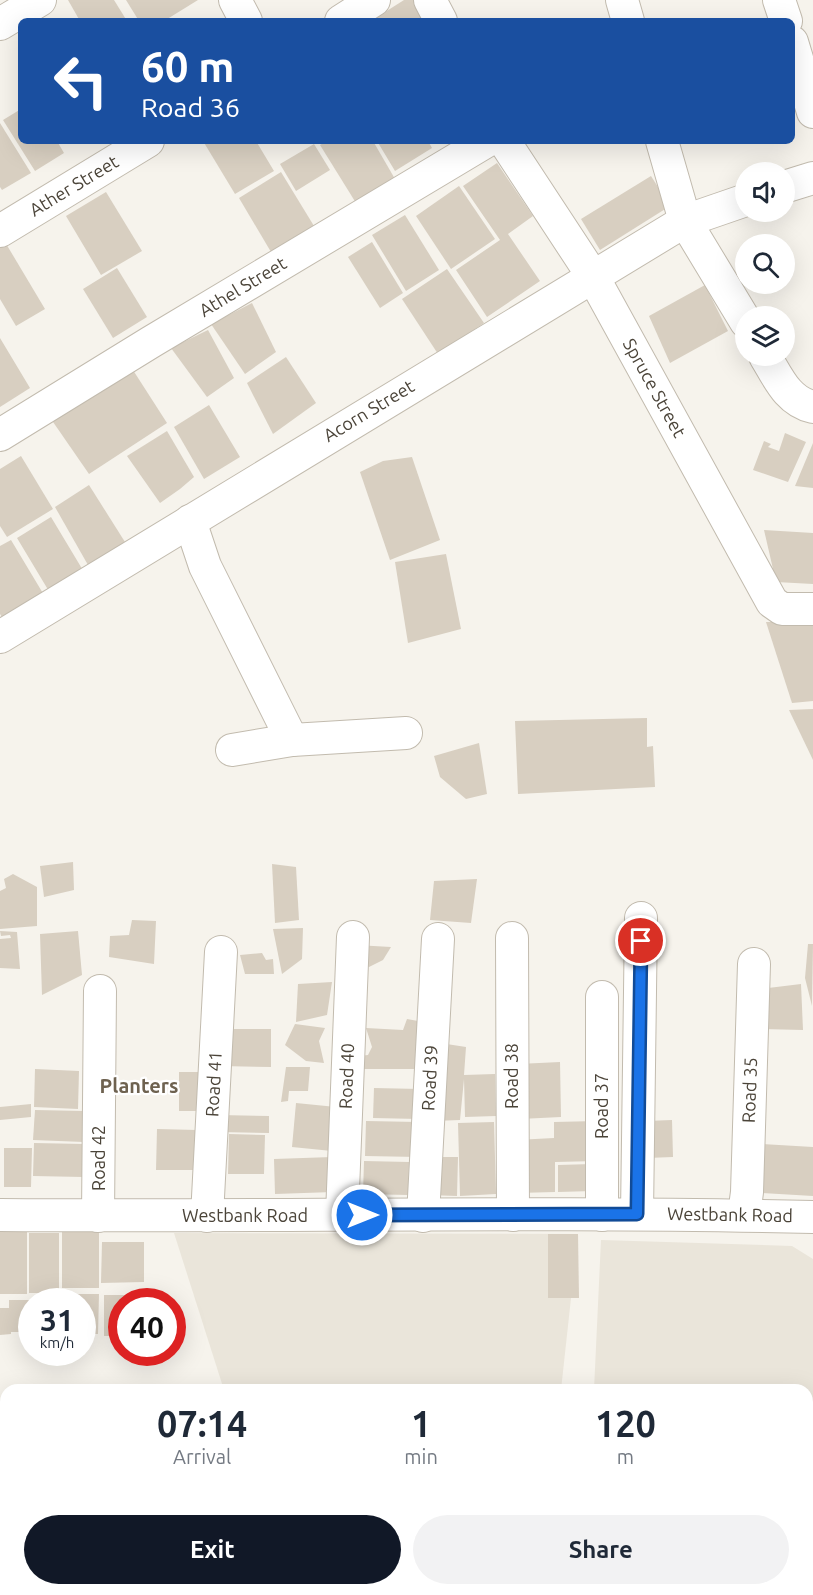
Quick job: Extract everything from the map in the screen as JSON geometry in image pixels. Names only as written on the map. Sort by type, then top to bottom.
[{"type":"street","points":[[0,24],[40,0]]},
{"type":"street","points":[[235,0],[244,18]]},
{"type":"street","points":[[346,18],[374,0]]},
{"type":"street","points":[[430,0],[439,18]]},
{"type":"street","points":[[622,0],[627,18]]},
{"type":"street","points":[[780,0],[785,18]]},
{"type":"street","points":[[795,52],[813,112]]},
{"type":"street","name":"Ather Street","points":[[0,231],[143,144]]},
{"type":"street","name":"Athel Street","points":[[0,435],[482,144]]},
{"type":"street","name":"Spruce Street","points":[[506,144],[592,275],[772,602],[782,609],[813,609]]},
{"type":"street","points":[[663,144],[685,221],[736,306]]},
{"type":"street","points":[[795,184],[813,178]]},
{"type":"street","name":"Acorn Street","points":[[0,637],[592,275],[685,221],[735,204]]},
{"type":"street","points":[[771,366],[789,396],[802,404],[813,407]]},
{"type":"street","points":[[190,521],[205,566],[292,740]]},
{"type":"street","points":[[232,750],[292,740],[406,733]]},
{"type":"street","points":[[637,1214],[641,918]]},
{"type":"street","name":"Road 40","points":[[342,1215],[353,937]]},
{"type":"street","name":"Road 38","points":[[512,938],[513,1215]]},
{"type":"street","name":"Road 39","points":[[423,1216],[438,939]]},
{"type":"street","name":"Road 41","points":[[207,1216],[221,952]]},
{"type":"street","name":"Road 35","points":[[744,1215],[747,1192],[754,964]]},
{"type":"street","name":"Road 42","points":[[98,1216],[100,991]]},
{"type":"street","name":"Road 37","points":[[602,997],[602,1215]]},
{"type":"street","name":"Westbank Road","points":[[0,1215],[637,1214],[813,1217]]},
{"type":"shaded area","points":[[174,1233],[578,1234],[562,1384],[222,1384]]},
{"type":"shaded area","points":[[601,1240],[792,1246],[813,1259],[813,1384],[594,1384]]},
{"type":"building","points":[[68,0],[114,0],[125,18],[78,18]]},
{"type":"building","points":[[126,0],[198,0],[169,18],[137,18]]},
{"type":"building","points":[[404,0],[414,0],[423,18],[376,18]]},
{"type":"building","points":[[18,111],[18,144],[3,120]]},
{"type":"building","points":[[0,123],[31,173],[2,190],[0,187]]},
{"type":"building","points":[[18,144],[59,144],[64,153],[35,171]]},
{"type":"building","points":[[205,144],[258,144],[274,171],[235,194]]},
{"type":"building","points":[[314,144],[330,170],[296,191],[280,164]]},
{"type":"building","points":[[375,144],[395,179],[356,203],[320,145]]},
{"type":"building","points":[[379,144],[430,144],[432,148],[395,171]]},
{"type":"building","points":[[497,163],[533,216],[508,234],[540,281],[487,317],[456,270],[500,240],[463,186]]},
{"type":"building","points":[[281,172],[314,226],[271,252],[239,198]]},
{"type":"building","points":[[651,176],[670,206],[600,250],[581,219]]},
{"type":"building","points":[[459,186],[495,239],[451,269],[416,216]]},
{"type":"building","points":[[106,192],[142,251],[101,275],[66,216]]},
{"type":"building","points":[[405,215],[439,270],[406,291],[372,235]]},
{"type":"building","points":[[5,242],[45,309],[16,326],[0,299],[0,245]]},
{"type":"building","points":[[372,242],[403,293],[380,308],[348,257]]},
{"type":"building","points":[[117,268],[147,317],[113,338],[83,289]]},
{"type":"building","points":[[447,269],[484,323],[438,354],[402,299]]},
{"type":"building","points":[[705,285],[728,331],[670,363],[649,316]]},
{"type":"building","points":[[252,303],[276,352],[245,374],[211,324]]},
{"type":"building","points":[[208,330],[234,378],[207,397],[171,348]]},
{"type":"building","points":[[0,338],[30,388],[0,407]]},
{"type":"building","points":[[286,357],[316,403],[273,434],[247,383]]},
{"type":"building","points":[[131,367],[167,423],[89,474],[51,419]]},
{"type":"building","points":[[209,405],[240,457],[204,479],[174,427]]},
{"type":"building","points":[[167,431],[194,477],[160,503],[127,456]]},
{"type":"building","points":[[785,433],[806,442],[788,482],[753,470],[764,441],[771,444],[768,447],[779,451]]},
{"type":"building","points":[[813,443],[813,488],[795,486]]},
{"type":"building","points":[[21,456],[53,509],[7,537],[0,526],[0,469]]},
{"type":"building","points":[[412,457],[440,540],[390,560],[360,472],[383,461]]},
{"type":"building","points":[[89,485],[125,542],[88,565],[55,507]]},
{"type":"building","points":[[51,517],[84,572],[50,593],[17,538]]},
{"type":"building","points":[[764,530],[813,533],[813,584],[776,582]]},
{"type":"building","points":[[11,540],[44,595],[4,620],[0,614],[0,546]]},
{"type":"building","points":[[446,554],[461,629],[408,643],[395,562]]},
{"type":"building","points":[[766,622],[813,622],[813,701],[792,703]]},
{"type":"building","points":[[813,709],[813,760],[789,710]]},
{"type":"building","points":[[647,718],[647,747],[653,746],[655,787],[518,794],[515,721]]},
{"type":"building","points":[[479,743],[487,794],[466,799],[440,777],[434,756]]},
{"type":"building","points":[[73,862],[74,890],[44,897],[40,866]]},
{"type":"building","points":[[272,864],[296,867],[299,920],[275,923]]},
{"type":"building","points":[[13,874],[37,887],[37,926],[0,929],[0,891],[6,888],[4,879]]},
{"type":"building","points":[[477,879],[471,923],[430,920],[434,881]]},
{"type":"building","points":[[132,920],[156,921],[154,964],[109,957],[110,936],[129,935]]},
{"type":"building","points":[[303,928],[302,959],[282,974],[273,929]]},
{"type":"building","points":[[0,931],[17,932],[20,969],[0,968],[0,939],[11,938],[10,935],[1,936]]},
{"type":"building","points":[[78,931],[82,975],[42,995],[40,934]]},
{"type":"building","points":[[808,944],[813,944],[812,1006],[805,978]]},
{"type":"building","points":[[356,945],[391,947],[383,960],[369,967],[358,959]]},
{"type":"building","points":[[262,953],[266,960],[273,959],[274,974],[245,974],[240,955]]},
{"type":"building","points":[[332,982],[327,1015],[296,1022],[298,984]]},
{"type":"building","points":[[801,984],[803,1030],[760,1029],[760,989]]},
{"type":"building","points":[[407,1019],[418,1021],[417,1069],[349,1069],[350,1057],[368,1055],[372,1047],[366,1028],[403,1030]]},
{"type":"building","points":[[295,1024],[325,1028],[319,1041],[324,1063],[306,1061],[285,1045]]},
{"type":"building","points":[[221,1029],[271,1029],[271,1067],[220,1066]]},
{"type":"building","points":[[440,1043],[466,1047],[464,1075],[495,1074],[496,1116],[465,1117],[464,1079],[460,1120],[434,1121]]},
{"type":"building","points":[[560,1062],[561,1117],[520,1119],[518,1064]]},
{"type":"building","points":[[286,1067],[310,1067],[308,1091],[289,1091],[288,1101],[281,1102]]},
{"type":"building","points":[[35,1069],[79,1071],[78,1109],[34,1107]]},
{"type":"building","points":[[179,1072],[208,1072],[207,1111],[179,1111]]},
{"type":"building","points":[[374,1088],[420,1089],[419,1119],[373,1118]]},
{"type":"building","points":[[296,1103],[336,1107],[332,1151],[292,1147]]},
{"type":"building","points":[[31,1104],[31,1117],[0,1120],[0,1107]]},
{"type":"building","points":[[35,1110],[84,1111],[84,1142],[33,1140]]},
{"type":"building","points":[[219,1115],[269,1116],[269,1133],[219,1132]]},
{"type":"building","points":[[672,1120],[673,1157],[647,1158],[646,1121]]},
{"type":"building","points":[[366,1121],[418,1122],[418,1157],[365,1156]]},
{"type":"building","points":[[597,1121],[598,1161],[555,1162],[555,1192],[517,1193],[516,1140],[554,1138],[554,1122]]},
{"type":"building","points":[[494,1122],[496,1194],[460,1196],[458,1123]]},
{"type":"building","points":[[157,1129],[197,1130],[197,1170],[156,1170]]},
{"type":"building","points":[[229,1134],[265,1135],[264,1174],[228,1174]]},
{"type":"building","points":[[34,1143],[84,1144],[83,1177],[33,1176]]},
{"type":"building","points":[[760,1144],[813,1147],[813,1196],[761,1193]]},
{"type":"building","points":[[4,1148],[32,1148],[31,1187],[4,1187]]},
{"type":"building","points":[[332,1157],[333,1192],[275,1194],[274,1159]]},
{"type":"building","points":[[429,1157],[458,1157],[457,1196],[428,1195]]},
{"type":"building","points":[[364,1161],[409,1162],[408,1195],[363,1194]]},
{"type":"building","points":[[592,1164],[593,1191],[558,1192],[558,1165]]},
{"type":"building","points":[[62,1227],[99,1227],[99,1288],[62,1288]]},
{"type":"building","points":[[0,1231],[27,1231],[27,1288],[18,1288],[18,1294],[0,1294]]},
{"type":"building","points":[[29,1233],[59,1233],[59,1288],[29,1288]]},
{"type":"building","points":[[548,1234],[578,1234],[579,1298],[548,1298]]},
{"type":"building","points":[[102,1242],[144,1242],[144,1282],[101,1283]]},
{"type":"building","points":[[96,1294],[99,1294],[98,1334],[96,1334]]},
{"type":"building","points":[[104,1295],[108,1295],[108,1336],[104,1336]]},
{"type":"building","points":[[9,1300],[18,1300],[18,1332],[0,1335],[0,1308],[9,1308]]},
{"type":"district","name":"Planters","points":[[139,1086]]},
{"type":"route","points":[[362,1215],[637,1214],[641,941]]}]
